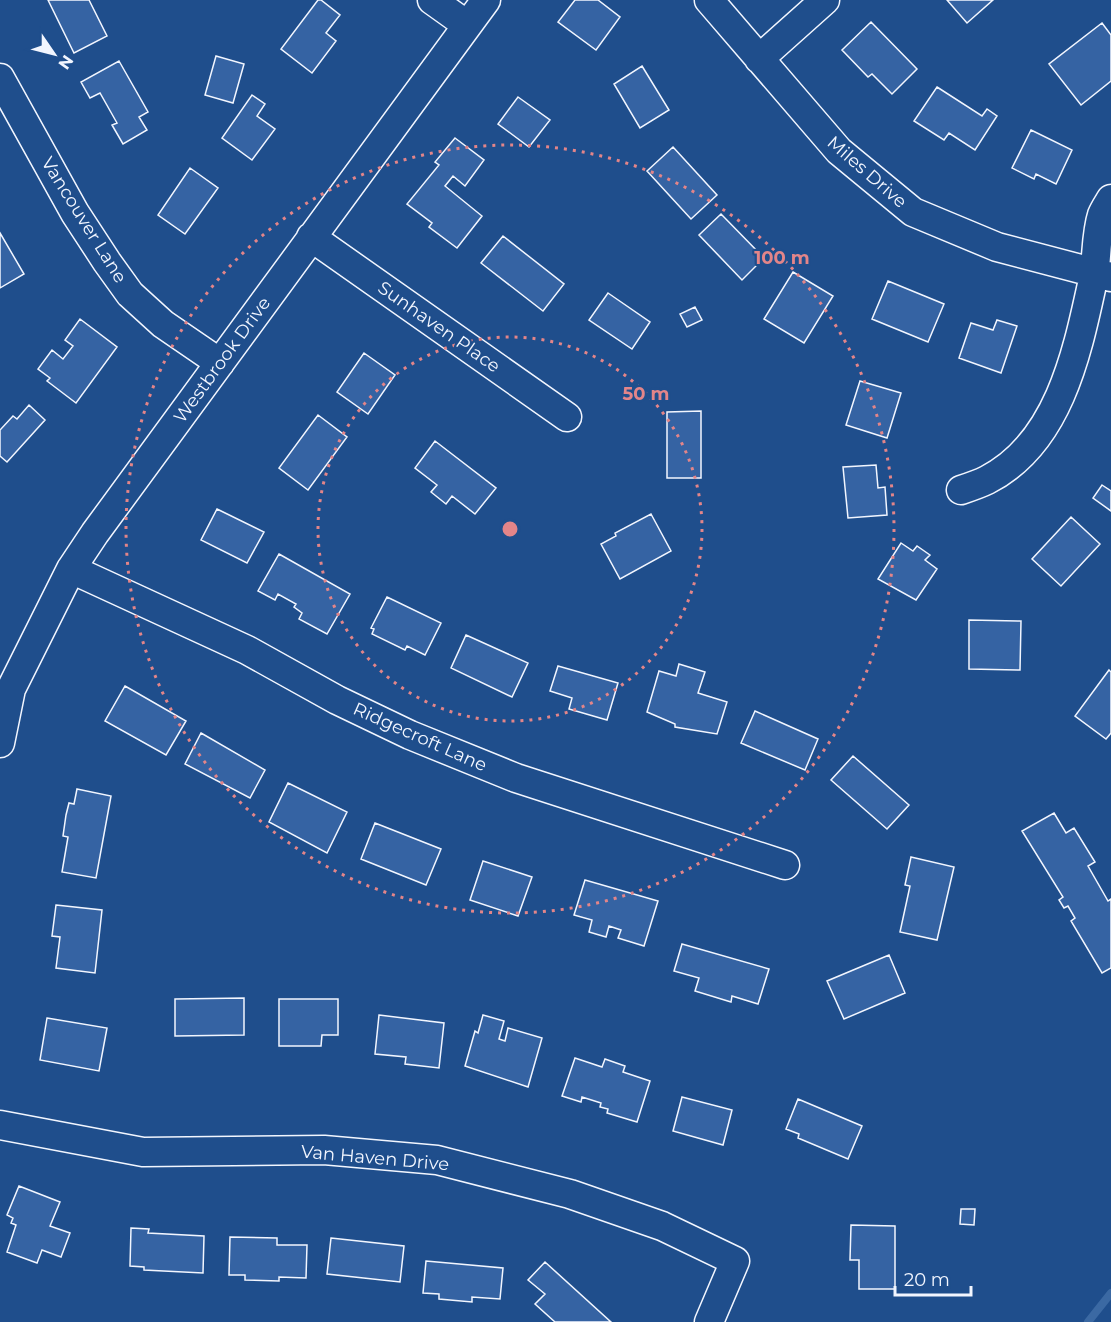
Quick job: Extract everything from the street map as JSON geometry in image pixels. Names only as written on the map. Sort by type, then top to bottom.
[{"type":"street","points":[[432,0],[467,25]]},
{"type":"street","name":"Westbrook Drive","points":[[0,743],[5,688],[71,569],[95,533],[486,0]]},
{"type":"street","name":"Miles Drive","points":[[709,0],[839,151],[913,212],[997,247],[1102,275]]},
{"type":"street","points":[[759,59],[825,0]]},
{"type":"street","name":"Vancouver Lane","points":[[0,78],[75,213],[106,262],[130,294],[163,324],[220,363]]},
{"type":"street","points":[[961,490],[987,480],[1016,460],[1039,433],[1058,403],[1102,275],[1102,216],[1111,199]]},
{"type":"street","name":"Sunhaven Place","points":[[311,237],[567,417]]},
{"type":"street","name":"Ridgecroft Lane","points":[[71,569],[247,650],[337,700],[410,735],[516,777],[785,865]]},
{"type":"street","name":"Van Haven Drive","points":[[0,1125],[143,1152],[324,1150],[437,1160],[581,1197],[662,1226],[735,1261],[709,1322]]},
{"type":"building","points":[[48,0],[89,0],[107,36],[74,53]]},
{"type":"building","points":[[318,0],[340,15],[326,33],[336,41],[312,73],[281,49]]},
{"type":"building","points":[[575,0],[598,0],[620,17],[596,50],[558,22]]},
{"type":"building","points":[[947,0],[993,0],[967,23]]},
{"type":"building","points":[[871,22],[917,69],[892,94],[872,74],[868,77],[842,50]]},
{"type":"building","points":[[1102,23],[1111,35],[1111,81],[1081,105],[1049,64]]},
{"type":"building","points":[[216,56],[244,64],[233,103],[205,95]]},
{"type":"building","points":[[119,61],[148,112],[139,117],[147,130],[123,144],[112,125],[117,123],[100,93],[90,98],[81,82]]},
{"type":"building","points":[[642,66],[669,110],[640,128],[614,84]]},
{"type":"building","points":[[937,87],[982,116],[987,109],[997,116],[975,150],[949,133],[944,140],[914,121]]},
{"type":"building","points":[[252,95],[265,104],[257,116],[275,129],[252,160],[222,138]]},
{"type":"building","points":[[518,97],[550,120],[529,147],[498,124]]},
{"type":"building","points":[[1031,130],[1072,150],[1056,184],[1036,174],[1034,179],[1012,168]]},
{"type":"building","points":[[455,138],[484,160],[465,186],[453,176],[445,186],[482,216],[457,248],[429,227],[432,223],[407,204],[439,165],[435,162]]},
{"type":"building","points":[[673,147],[717,195],[691,219],[647,171]]},
{"type":"building","points":[[190,168],[218,188],[185,234],[158,215]]},
{"type":"building","points":[[721,214],[764,258],[742,280],[699,235]]},
{"type":"building","points":[[0,233],[24,274],[0,288]]},
{"type":"building","points":[[503,236],[564,284],[543,311],[481,263]]},
{"type":"building","points":[[793,272],[833,296],[804,343],[764,319]]},
{"type":"building","points":[[888,281],[944,304],[928,342],[872,319]]},
{"type":"building","points":[[608,293],[650,322],[632,349],[589,320]]},
{"type":"building","points":[[695,307],[702,320],[687,327],[680,314]]},
{"type":"building","points":[[80,319],[117,347],[76,403],[47,381],[50,378],[38,369],[52,350],[63,359],[73,346],[65,340]]},
{"type":"building","points":[[997,320],[1017,326],[1001,373],[959,358],[971,323],[993,330]]},
{"type":"building","points":[[364,353],[395,375],[368,414],[337,392]]},
{"type":"building","points":[[860,381],[901,393],[887,438],[846,425]]},
{"type":"building","points":[[29,405],[45,420],[7,462],[0,456],[0,430],[13,416],[17,419]]},
{"type":"building","points":[[701,411],[701,478],[667,478],[667,412]]},
{"type":"building","points":[[318,415],[347,437],[308,490],[279,468]]},
{"type":"building","points":[[435,441],[496,488],[475,514],[452,496],[446,504],[431,492],[437,485],[415,468]]},
{"type":"building","points":[[876,465],[878,488],[885,487],[887,515],[848,518],[843,467]]},
{"type":"building","points":[[1102,485],[1111,491],[1111,511],[1093,498]]},
{"type":"building","points":[[217,509],[264,532],[247,563],[201,540]]},
{"type":"building","points":[[651,514],[671,551],[620,579],[601,544],[616,536],[615,533]]},
{"type":"building","points":[[1071,517],[1100,544],[1061,586],[1032,559]]},
{"type":"building","points":[[901,543],[913,551],[917,546],[930,555],[925,560],[937,569],[916,600],[878,579]]},
{"type":"building","points":[[279,554],[350,594],[327,634],[299,619],[302,613],[294,607],[296,604],[278,594],[275,600],[258,591]]},
{"type":"building","points":[[387,597],[441,623],[425,655],[407,646],[405,650],[372,634],[374,629],[371,628]]},
{"type":"building","points":[[969,620],[1021,621],[1020,670],[969,669]]},
{"type":"building","points":[[466,635],[528,663],[512,697],[451,668]]},
{"type":"building","points":[[679,664],[705,672],[698,693],[727,702],[717,734],[675,727],[675,724],[647,712],[659,671],[676,676]]},
{"type":"building","points":[[558,666],[618,683],[607,720],[569,709],[572,698],[550,691]]},
{"type":"building","points":[[1109,670],[1111,672],[1111,733],[1106,739],[1075,716]]},
{"type":"building","points":[[125,686],[186,721],[166,755],[105,721]]},
{"type":"building","points":[[755,711],[818,739],[805,770],[741,743]]},
{"type":"building","points":[[201,733],[265,770],[250,798],[185,764]]},
{"type":"building","points":[[853,756],[909,805],[887,829],[831,780]]},
{"type":"building","points":[[288,783],[347,812],[327,853],[269,822]]},
{"type":"building","points":[[77,789],[111,796],[96,878],[62,872],[68,837],[63,836],[66,815],[69,803],[74,804]]},
{"type":"building","points":[[1054,813],[1066,833],[1074,828],[1095,862],[1088,866],[1108,901],[1111,899],[1111,968],[1102,973],[1071,921],[1075,918],[1068,906],[1064,908],[1059,900],[1063,897],[1022,831]]},
{"type":"building","points":[[375,823],[441,849],[426,885],[361,859]]},
{"type":"building","points":[[911,857],[954,867],[937,940],[900,932],[910,886],[905,885]]},
{"type":"building","points":[[483,861],[532,877],[518,916],[470,900]]},
{"type":"building","points":[[585,880],[658,901],[644,946],[618,938],[621,930],[609,926],[606,937],[589,932],[592,920],[574,915]]},
{"type":"building","points":[[56,905],[102,910],[95,973],[56,968],[60,937],[52,936]]},
{"type":"building","points":[[682,944],[769,969],[758,1004],[732,996],[731,1002],[695,991],[699,978],[674,971]]},
{"type":"building","points":[[889,955],[905,993],[844,1019],[827,981]]},
{"type":"building","points":[[244,998],[244,1035],[175,1036],[175,999]]},
{"type":"building","points":[[279,999],[338,999],[338,1035],[322,1035],[321,1046],[279,1046]]},
{"type":"building","points":[[379,1015],[444,1023],[439,1068],[405,1064],[406,1057],[375,1054]]},
{"type":"building","points":[[483,1015],[504,1021],[499,1039],[505,1041],[508,1028],[542,1038],[528,1087],[465,1066],[475,1031],[478,1033]]},
{"type":"building","points":[[47,1018],[107,1028],[99,1071],[40,1060]]},
{"type":"building","points":[[575,1058],[602,1067],[605,1059],[625,1066],[623,1072],[650,1081],[637,1122],[607,1113],[608,1109],[600,1107],[601,1103],[582,1097],[581,1102],[562,1096]]},
{"type":"building","points":[[682,1097],[732,1110],[723,1145],[673,1131]]},
{"type":"building","points":[[798,1099],[862,1126],[848,1159],[798,1138],[799,1134],[786,1129]]},
{"type":"building","points":[[19,1186],[60,1202],[50,1226],[70,1233],[61,1257],[42,1250],[37,1263],[7,1252],[16,1225],[11,1223],[13,1218],[7,1215]]},
{"type":"building","points":[[961,1209],[975,1209],[974,1225],[960,1224]]},
{"type":"building","points":[[851,1225],[895,1226],[895,1289],[859,1289],[859,1260],[850,1260]]},
{"type":"building","points":[[131,1228],[149,1229],[148,1233],[204,1236],[203,1273],[144,1270],[144,1267],[130,1266]]},
{"type":"building","points":[[230,1237],[277,1238],[277,1245],[307,1245],[306,1278],[279,1277],[279,1281],[245,1280],[245,1275],[229,1275]]},
{"type":"building","points":[[331,1238],[404,1246],[400,1282],[327,1274]]},
{"type":"building","points":[[426,1261],[503,1268],[500,1299],[472,1297],[472,1302],[439,1299],[439,1294],[423,1293]]},
{"type":"building","points":[[545,1262],[611,1322],[555,1322],[535,1304],[545,1294],[528,1280]]},
{"type":"waterway","points":[[1088,1322],[1111,1293]]}]
